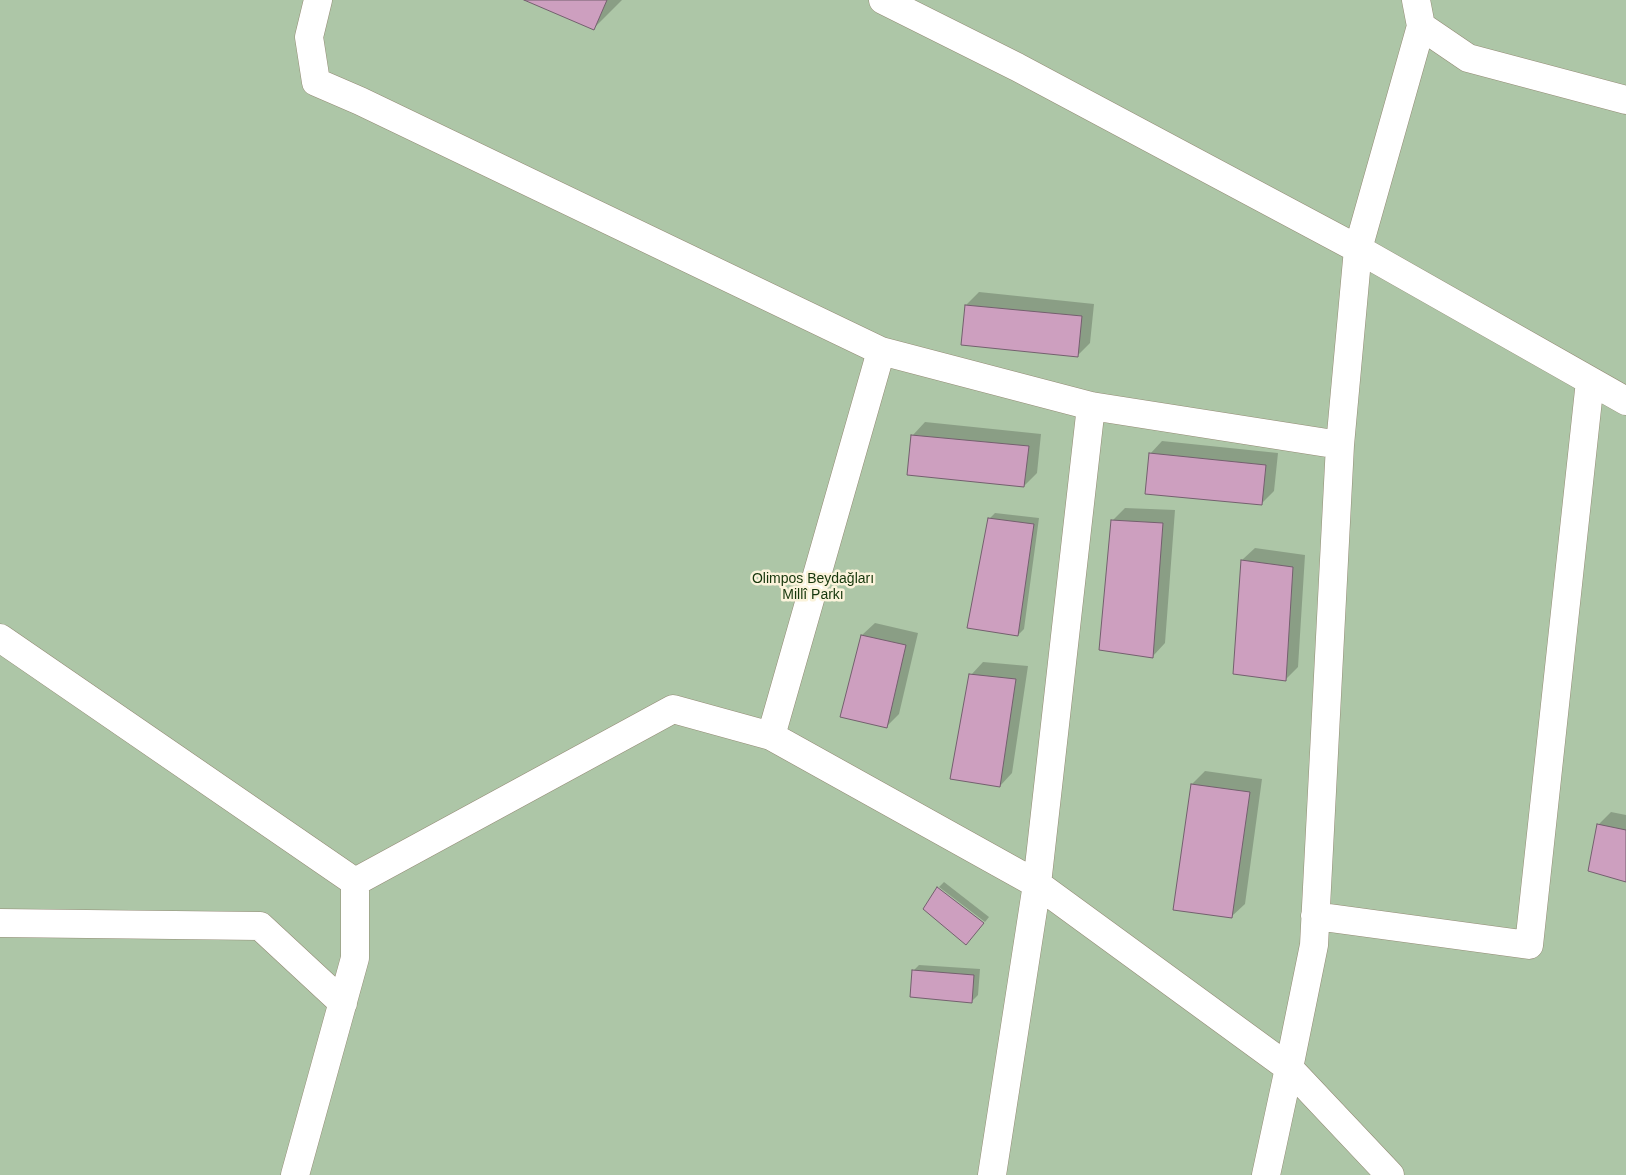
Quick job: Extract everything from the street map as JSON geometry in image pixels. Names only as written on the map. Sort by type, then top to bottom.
[{"type":"street","points":[[318,0],[309,37],[316,82],[360,101],[880,351],[1091,406],[1340,445]]},
{"type":"street","points":[[883,0],[1017,67],[1358,249],[1626,402]]},
{"type":"street","points":[[1266,1175],[1314,945],[1340,445],[1358,249],[1419,13],[1468,58],[1626,100]]},
{"type":"street","points":[[771,736],[880,351]]},
{"type":"street","points":[[1316,916],[1529,945],[1590,381]]},
{"type":"street","points":[[992,1175],[1037,884],[1091,406]]},
{"type":"street","points":[[0,638],[355,882]]},
{"type":"street","points":[[355,882],[673,709],[771,736],[1037,884],[1289,1068],[1390,1175]]},
{"type":"street","points":[[296,1175],[355,958],[355,882]]},
{"type":"street","points":[[0,924],[260,926],[342,1003]]},
{"type":"green space","name":"Olimpos Beydağları Millî Parkı","points":[[0,0],[1626,0],[1626,1175],[0,1175]]},
{"type":"building","points":[[524,0],[607,0],[594,30]]},
{"type":"building","points":[[965,305],[1082,316],[1078,357],[961,345]]},
{"type":"building","points":[[911,435],[1029,446],[1024,487],[907,475]]},
{"type":"building","points":[[1149,453],[1266,465],[1262,505],[1145,494]]},
{"type":"building","points":[[988,518],[1034,524],[1018,636],[967,628]]},
{"type":"building","points":[[1111,520],[1163,523],[1153,658],[1099,650]]},
{"type":"building","points":[[1241,560],[1293,567],[1286,681],[1233,674]]},
{"type":"building","points":[[861,635],[906,645],[887,728],[840,717]]},
{"type":"building","points":[[969,674],[1016,679],[1000,787],[950,779]]},
{"type":"building","points":[[1191,784],[1250,792],[1232,918],[1173,910]]},
{"type":"building","points":[[1597,824],[1626,830],[1626,882],[1588,871]]},
{"type":"building","points":[[937,887],[984,923],[966,945],[923,909]]},
{"type":"building","points":[[912,970],[974,975],[972,1003],[910,997]]}]
